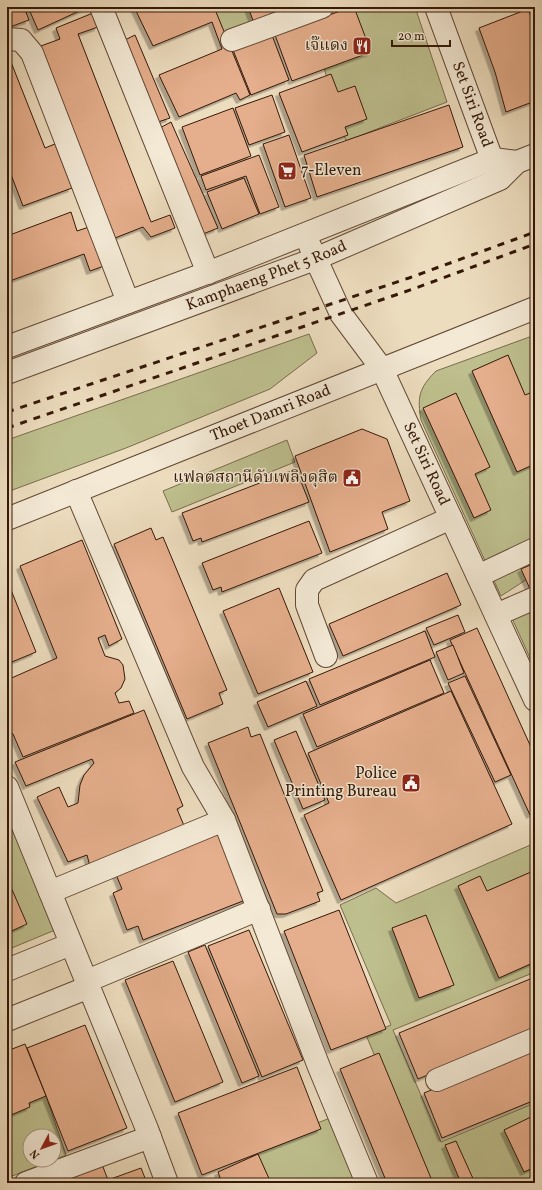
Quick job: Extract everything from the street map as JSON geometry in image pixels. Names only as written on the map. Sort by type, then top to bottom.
[{"type":"street","points":[[101,7],[208,273]]},
{"type":"street","points":[[232,40],[322,7]]},
{"type":"street","name":"Set Siri Road","points":[[436,7],[496,169]]},
{"type":"street","points":[[7,39],[21,40],[32,53],[128,302]]},
{"type":"street","name":"Kamphaeng Phet 5 Road","points":[[7,347],[208,273],[306,235],[526,158]]},
{"type":"street","name":"Kamphaeng Phet 5 Road","points":[[7,373],[315,260],[496,169]]},
{"type":"street","name":"Set Siri Road","points":[[306,235],[315,260],[341,314],[382,369],[535,700]]},
{"type":"street","name":"Thoet Damri Road","points":[[7,519],[535,308]]},
{"type":"street","points":[[76,491],[193,766],[224,820],[319,1067],[367,1183]]},
{"type":"street","points":[[326,656],[307,605],[307,590],[314,580],[451,518]]},
{"type":"street","points":[[478,576],[535,549]]},
{"type":"street","points":[[496,615],[535,598]]},
{"type":"street","points":[[7,787],[150,1137],[167,1183]]},
{"type":"street","points":[[50,892],[224,820]]},
{"type":"street","points":[[7,1020],[259,909]]},
{"type":"street","points":[[7,970],[71,944]]},
{"type":"street","points":[[437,1080],[535,1038]]},
{"type":"street","points":[[26,1183],[150,1137]]},
{"type":"green space","points":[[211,7],[255,7],[260,20],[221,35]]},
{"type":"green space","points":[[341,7],[415,7],[447,102],[346,141],[324,68],[355,52],[336,9]]},
{"type":"green space","points":[[309,334],[317,353],[270,389],[126,448],[7,492],[7,440]]},
{"type":"green space","points":[[535,335],[535,574],[501,596],[421,420],[419,405],[423,388],[436,371]]},
{"type":"green space","points":[[287,440],[295,462],[172,512],[163,491]]},
{"type":"green space","points":[[535,601],[535,669],[511,616]]},
{"type":"green space","points":[[7,814],[55,930],[7,950]]},
{"type":"green space","points":[[535,843],[535,972],[393,1030],[441,1142],[535,1103],[535,1183],[428,1183],[366,1035],[391,1025],[340,905],[376,888],[396,903]]},
{"type":"green space","points":[[7,1045],[46,1096],[57,1128],[22,1128],[22,1168],[33,1168],[7,1178]]},
{"type":"green space","points":[[330,1118],[357,1183],[261,1183],[249,1150]]},
{"type":"green space","points":[[62,1143],[66,1155],[62,1157]]},
{"type":"building","points":[[7,7],[24,7],[29,20],[7,28]]},
{"type":"building","points":[[28,7],[88,7],[38,30]]},
{"type":"building","points":[[134,7],[214,7],[250,95],[240,100],[236,93],[179,117],[159,75],[222,49],[212,22],[153,46]]},
{"type":"building","points":[[248,7],[280,7],[283,14],[254,23]]},
{"type":"building","points":[[354,7],[371,52],[292,81],[275,35]]},
{"type":"building","points":[[528,9],[535,26],[535,101],[506,112],[495,72],[479,28]]},
{"type":"building","points":[[93,13],[98,27],[78,34],[151,222],[170,215],[175,228],[151,237],[143,227],[115,238],[41,46],[60,39],[56,28]]},
{"type":"building","points":[[270,30],[289,80],[251,95],[231,45]]},
{"type":"building","points":[[135,35],[170,118],[155,123],[123,41]]},
{"type":"building","points":[[7,52],[45,148],[55,144],[72,188],[23,206],[7,164]]},
{"type":"building","points":[[331,74],[338,92],[355,86],[367,119],[345,127],[348,135],[302,152],[279,93]]},
{"type":"building","points":[[272,95],[285,132],[249,145],[235,108]]},
{"type":"building","points":[[449,105],[463,147],[317,197],[304,155]]},
{"type":"building","points":[[233,108],[251,156],[200,175],[182,127]]},
{"type":"building","points":[[171,122],[218,228],[203,234],[158,129]]},
{"type":"building","name":"7-Eleven","points":[[289,135],[311,198],[285,207],[263,144]]},
{"type":"building","points":[[259,155],[279,207],[260,214],[246,176],[206,190],[201,176]]},
{"type":"building","points":[[244,178],[259,214],[222,229],[207,192]]},
{"type":"building","points":[[71,212],[77,231],[89,227],[104,266],[90,271],[84,254],[7,282],[7,236]]},
{"type":"building","points":[[508,355],[525,395],[535,391],[535,464],[517,472],[472,371]]},
{"type":"building","points":[[456,393],[490,467],[475,474],[491,510],[474,518],[423,408]]},
{"type":"building","name":"แฟลตสถานีดับเพลิงดุสิต","points":[[362,429],[387,439],[410,501],[382,512],[388,529],[330,552],[295,456]]},
{"type":"building","points":[[296,469],[309,502],[202,542],[201,538],[193,541],[182,513]]},
{"type":"building","points":[[309,521],[322,553],[222,592],[221,587],[213,590],[202,563]]},
{"type":"building","points":[[151,528],[156,540],[163,537],[227,690],[219,693],[223,704],[187,719],[114,544]]},
{"type":"building","points":[[82,540],[122,639],[109,646],[105,635],[98,638],[105,656],[119,660],[123,665],[125,679],[121,688],[115,693],[119,703],[129,701],[134,713],[23,757],[13,734],[7,728],[7,680],[57,658],[20,566]]},
{"type":"building","points":[[535,563],[535,587],[530,589],[521,569]]},
{"type":"building","points":[[447,573],[461,605],[343,656],[329,624]]},
{"type":"building","points":[[7,580],[36,652],[7,664]]},
{"type":"building","points":[[279,588],[313,672],[258,694],[223,611]]},
{"type":"building","points":[[458,615],[465,632],[434,645],[426,628]]},
{"type":"building","points":[[477,628],[535,756],[535,812],[530,815],[450,640]]},
{"type":"building","points":[[425,631],[435,657],[320,705],[309,679]]},
{"type":"building","points":[[453,645],[464,673],[448,680],[436,652]]},
{"type":"building","points":[[430,660],[444,693],[317,747],[303,714]]},
{"type":"building","points":[[465,676],[511,775],[495,782],[448,683]]},
{"type":"building","points":[[306,681],[317,706],[268,727],[257,702]]},
{"type":"building","points":[[451,691],[512,824],[341,900],[304,815],[329,803],[308,753]]},
{"type":"building","points":[[144,710],[183,806],[177,809],[185,828],[91,870],[87,855],[68,862],[37,797],[59,787],[68,807],[78,803],[80,785],[84,775],[94,763],[92,759],[26,786],[15,762]]},
{"type":"building","points":[[248,727],[251,737],[260,734],[323,891],[317,893],[320,901],[286,914],[277,914],[208,743]]},
{"type":"building","points":[[296,731],[325,800],[303,809],[274,740]]},
{"type":"building","points":[[221,831],[248,899],[143,940],[138,926],[127,930],[113,893],[122,889],[115,872]]},
{"type":"building","points":[[531,872],[535,882],[535,962],[499,978],[458,886],[480,876],[487,891]]},
{"type":"building","points":[[7,878],[27,924],[7,933]]},
{"type":"building","points":[[339,910],[386,1029],[331,1050],[284,931]]},
{"type":"building","points":[[426,915],[454,985],[419,998],[392,928]]},
{"type":"building","points":[[249,930],[303,1060],[262,1077],[208,946]]},
{"type":"building","points":[[205,945],[259,1076],[242,1083],[188,952]]},
{"type":"building","points":[[173,961],[223,1082],[175,1102],[125,980]]},
{"type":"building","points":[[535,977],[535,1031],[418,1079],[399,1033]]},
{"type":"building","points":[[85,1025],[127,1128],[68,1151],[62,1136],[62,1128],[59,1128],[27,1048]]},
{"type":"building","points":[[25,1044],[46,1096],[29,1103],[30,1107],[11,1115],[7,1105],[7,1051]]},
{"type":"building","points":[[535,1047],[535,1100],[442,1138],[424,1093]]},
{"type":"building","points":[[379,1053],[433,1183],[387,1183],[340,1069]]},
{"type":"building","points":[[297,1067],[321,1129],[202,1175],[178,1113]]},
{"type":"building","points":[[535,1115],[535,1167],[524,1172],[504,1130]]},
{"type":"building","points":[[456,1141],[475,1183],[461,1183],[445,1145]]},
{"type":"building","points":[[258,1154],[271,1183],[222,1183],[218,1172]]},
{"type":"building","points":[[100,1159],[108,1180],[141,1168],[147,1183],[37,1183]]},
{"type":"railway","points":[[7,412],[409,278],[535,232]]},
{"type":"railway","points":[[7,428],[413,289],[535,244]]},
{"type":"place","name":"เจ๊แดง","points":[[362,46]]},
{"type":"place","name":"7-Eleven","points":[[287,171]]},
{"type":"place","name":"แฟลตสถานีดับเพลิงดุสิต","points":[[352,478]]},
{"type":"place","name":"Police Printing Bureau","points":[[411,783]]}]
